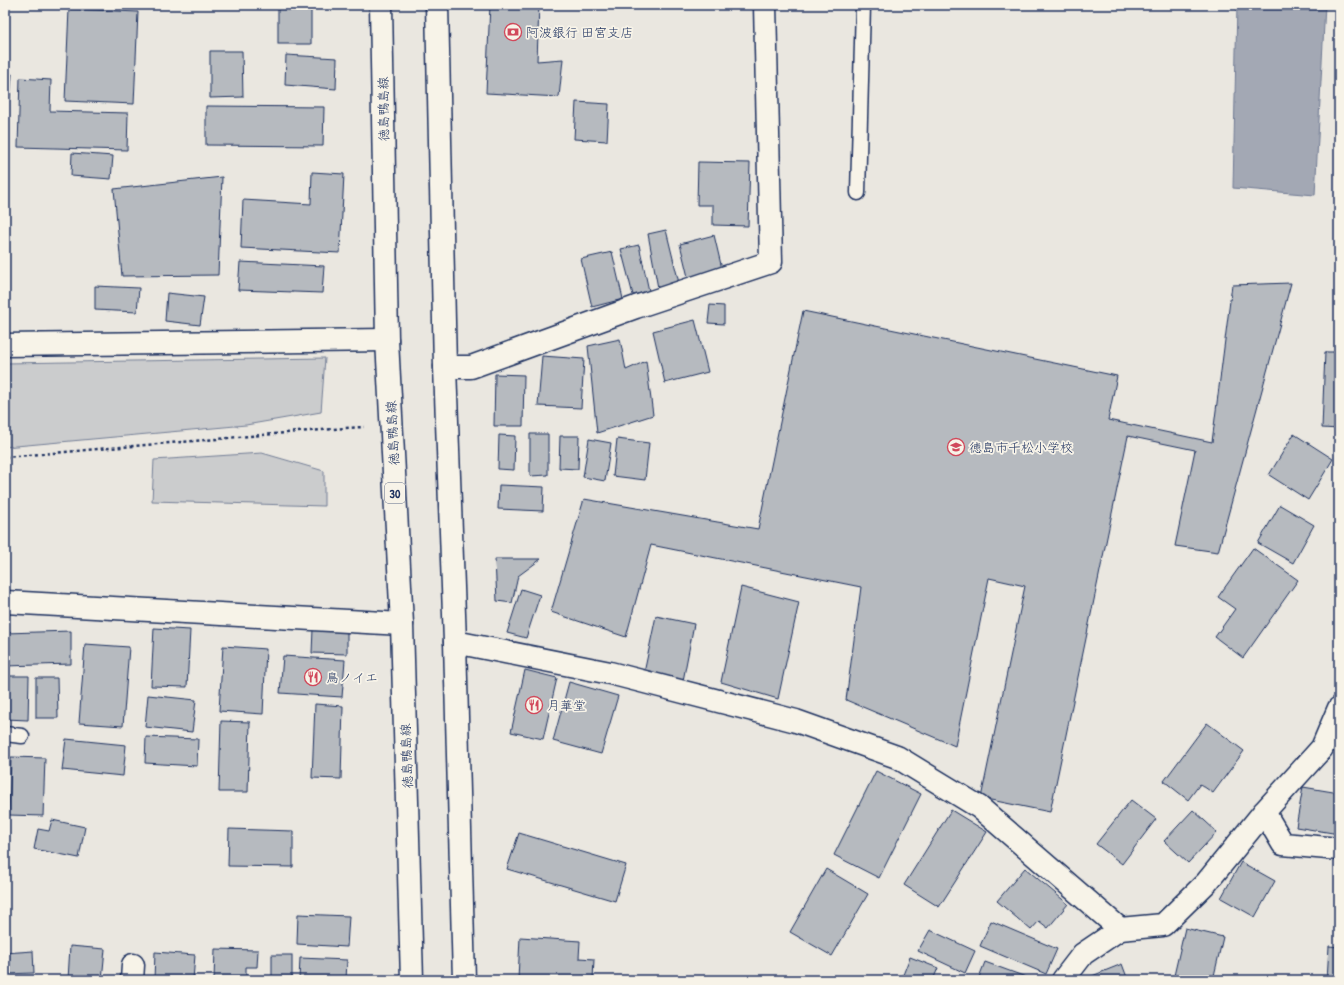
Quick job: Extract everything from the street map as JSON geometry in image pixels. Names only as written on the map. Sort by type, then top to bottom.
[{"type":"street","name":"徳島鴨島線","points":[[381,5],[387,340],[402,624],[412,980]]},
{"type":"street","points":[[437,5],[445,367],[455,642],[464,980]]},
{"type":"street","points":[[445,367],[471,367],[636,307],[771,262],[765,5]]},
{"type":"street","points":[[5,345],[387,340]]},
{"type":"street","points":[[5,602],[402,624]]},
{"type":"street","points":[[455,642],[610,673],[796,721],[897,757],[979,807],[1120,929]]},
{"type":"street","points":[[1063,980],[1083,954],[1120,929],[1163,924],[1207,882],[1264,812],[1322,748],[1339,708]]},
{"type":"street","points":[[1264,812],[1283,844],[1339,849]]},
{"type":"lane","points":[[858,193],[863,5]]},
{"type":"lane","points":[[5,734],[22,736]]},
{"type":"path","points":[[5,457],[345,428],[392,427]]},
{"type":"shaded area","points":[[1237,5],[1325,5],[1315,195],[1233,188]]},
{"type":"shaded area","points":[[325,358],[321,412],[246,425],[5,447],[5,363]]},
{"type":"shaded area","points":[[262,453],[324,471],[324,506],[152,501],[154,460]]},
{"type":"building","points":[[278,5],[311,5],[311,44],[278,44]]},
{"type":"building","name":"阿波銀行 田宮支店","points":[[490,5],[539,5],[537,61],[563,59],[559,97],[486,93]]},
{"type":"building","points":[[69,9],[138,12],[134,104],[65,101]]},
{"type":"building","points":[[210,51],[242,51],[243,97],[210,98]]},
{"type":"building","points":[[286,55],[337,58],[336,89],[285,85]]},
{"type":"building","points":[[5,74],[12,74],[10,100],[5,100]]},
{"type":"building","points":[[20,78],[51,80],[50,111],[128,113],[127,150],[18,147]]},
{"type":"building","points":[[576,102],[609,104],[607,141],[574,139]]},
{"type":"building","points":[[206,106],[324,107],[323,146],[206,145]]},
{"type":"building","points":[[72,153],[113,156],[111,179],[71,176]]},
{"type":"building","points":[[698,162],[750,163],[748,226],[713,225],[713,205],[697,205]]},
{"type":"building","points":[[312,172],[344,174],[340,253],[241,248],[243,200],[311,204]]},
{"type":"building","points":[[222,177],[218,275],[122,276],[114,189]]},
{"type":"building","points":[[666,230],[679,283],[658,288],[648,234]]},
{"type":"building","points":[[714,235],[722,269],[688,277],[680,244]]},
{"type":"building","points":[[639,245],[649,291],[633,295],[621,249]]},
{"type":"building","points":[[612,252],[623,299],[592,307],[581,259]]},
{"type":"building","points":[[240,262],[324,266],[322,293],[238,290]]},
{"type":"building","points":[[1291,283],[1218,552],[1175,546],[1195,450],[1128,436],[1050,812],[981,798],[1025,586],[989,578],[955,746],[846,700],[861,587],[651,545],[626,637],[551,612],[584,499],[758,529],[803,311],[1117,376],[1108,420],[1212,442],[1232,285]]},
{"type":"building","points":[[95,286],[139,288],[137,312],[95,310]]},
{"type":"building","points":[[167,293],[204,297],[200,325],[165,321]]},
{"type":"building","points":[[710,305],[724,306],[724,324],[708,323]]},
{"type":"building","points":[[695,320],[708,372],[665,383],[653,331]]},
{"type":"building","points":[[620,339],[626,370],[646,361],[653,415],[597,433],[588,346]]},
{"type":"building","points":[[1325,352],[1339,352],[1339,429],[1322,428]]},
{"type":"building","points":[[542,356],[584,359],[581,408],[538,406]]},
{"type":"building","points":[[495,374],[524,375],[523,426],[494,426]]},
{"type":"building","points":[[530,434],[548,434],[548,475],[530,476]]},
{"type":"building","points":[[1294,434],[1333,459],[1308,500],[1269,475]]},
{"type":"building","points":[[499,435],[515,436],[514,470],[498,469]]},
{"type":"building","points":[[560,436],[579,436],[578,469],[559,468]]},
{"type":"building","points":[[589,439],[611,443],[605,481],[583,477]]},
{"type":"building","points":[[617,439],[649,443],[645,480],[613,476]]},
{"type":"building","points":[[499,485],[544,487],[543,511],[498,509]]},
{"type":"building","points":[[1280,505],[1314,525],[1293,563],[1258,543]]},
{"type":"building","points":[[1253,548],[1298,580],[1243,658],[1215,637],[1235,609],[1218,597]]},
{"type":"building","points":[[495,559],[541,559],[518,576],[512,603],[497,601]]},
{"type":"building","points":[[741,587],[799,602],[778,699],[721,682]]},
{"type":"building","points":[[521,589],[540,595],[526,638],[507,633]]},
{"type":"building","points":[[656,616],[694,624],[683,681],[644,673]]},
{"type":"building","points":[[154,628],[190,630],[187,687],[151,686]]},
{"type":"building","points":[[313,629],[347,630],[347,654],[312,653]]},
{"type":"building","points":[[71,631],[71,664],[5,666],[5,633]]},
{"type":"building","points":[[85,644],[129,647],[123,726],[79,723]]},
{"type":"building","points":[[223,646],[266,649],[263,714],[219,711]]},
{"type":"building","name":"鳥ノイエ","points":[[283,656],[345,660],[342,697],[280,693]]},
{"type":"building","name":"月華堂","points":[[525,670],[557,678],[543,739],[511,732]]},
{"type":"building","points":[[5,676],[29,676],[28,720],[5,719]]},
{"type":"building","points":[[36,678],[57,678],[58,718],[36,718]]},
{"type":"building","points":[[569,682],[618,696],[601,754],[553,741]]},
{"type":"building","points":[[148,695],[196,700],[192,732],[145,727]]},
{"type":"building","points":[[315,704],[343,706],[341,779],[312,778]]},
{"type":"building","points":[[221,721],[250,722],[248,792],[219,792]]},
{"type":"building","points":[[1207,723],[1244,751],[1213,793],[1200,784],[1188,800],[1164,781]]},
{"type":"building","points":[[146,737],[198,739],[197,766],[145,763]]},
{"type":"building","points":[[66,739],[126,745],[123,776],[62,770]]},
{"type":"building","points":[[11,757],[45,758],[43,816],[9,815]]},
{"type":"building","points":[[876,771],[921,794],[879,878],[834,855]]},
{"type":"building","points":[[1303,787],[1339,793],[1339,834],[1296,827]]},
{"type":"building","points":[[1131,800],[1156,819],[1122,864],[1096,844]]},
{"type":"building","points":[[951,810],[987,832],[939,907],[904,885]]},
{"type":"building","points":[[1193,810],[1217,832],[1188,863],[1164,841]]},
{"type":"building","points":[[52,820],[85,827],[79,858],[34,849],[38,829],[49,831]]},
{"type":"building","points":[[229,829],[293,831],[293,867],[228,866]]},
{"type":"building","points":[[519,833],[626,865],[615,901],[507,869]]},
{"type":"building","points":[[1241,862],[1275,881],[1255,917],[1221,898]]},
{"type":"building","points":[[1025,868],[1068,904],[1048,928],[1039,921],[1031,930],[997,901]]},
{"type":"building","points":[[826,869],[868,894],[832,956],[790,932]]},
{"type":"building","points":[[298,914],[349,916],[347,947],[297,944]]},
{"type":"building","points":[[991,921],[1057,949],[1046,974],[980,946]]},
{"type":"building","points":[[1185,928],[1223,937],[1213,980],[1173,980]]},
{"type":"building","points":[[930,930],[975,951],[965,973],[918,951]]},
{"type":"building","points":[[520,937],[580,941],[579,958],[594,959],[593,980],[518,980]]},
{"type":"building","points":[[70,946],[105,949],[102,980],[68,980]]},
{"type":"building","points":[[1329,946],[1339,947],[1339,980],[1327,980]]},
{"type":"building","points":[[215,949],[258,950],[257,967],[246,967],[246,980],[214,980]]},
{"type":"building","points":[[33,951],[34,973],[5,974],[5,953]]},
{"type":"building","points":[[155,952],[195,955],[193,980],[154,980]]},
{"type":"building","points":[[272,955],[292,955],[292,980],[272,980]]},
{"type":"building","points":[[910,957],[938,968],[933,980],[901,980]]},
{"type":"building","points":[[300,958],[347,960],[346,980],[299,980]]},
{"type":"building","points":[[985,962],[1034,980],[978,980]]},
{"type":"building","points":[[1122,964],[1128,980],[1082,980]]},
{"type":"place","name":"阿波銀行 田宮支店","points":[[513,32]]},
{"type":"place","name":"徳島市千松小学校","points":[[956,447]]},
{"type":"place","name":"鳥ノイエ","points":[[313,677]]},
{"type":"place","name":"月華堂","points":[[534,705]]}]
